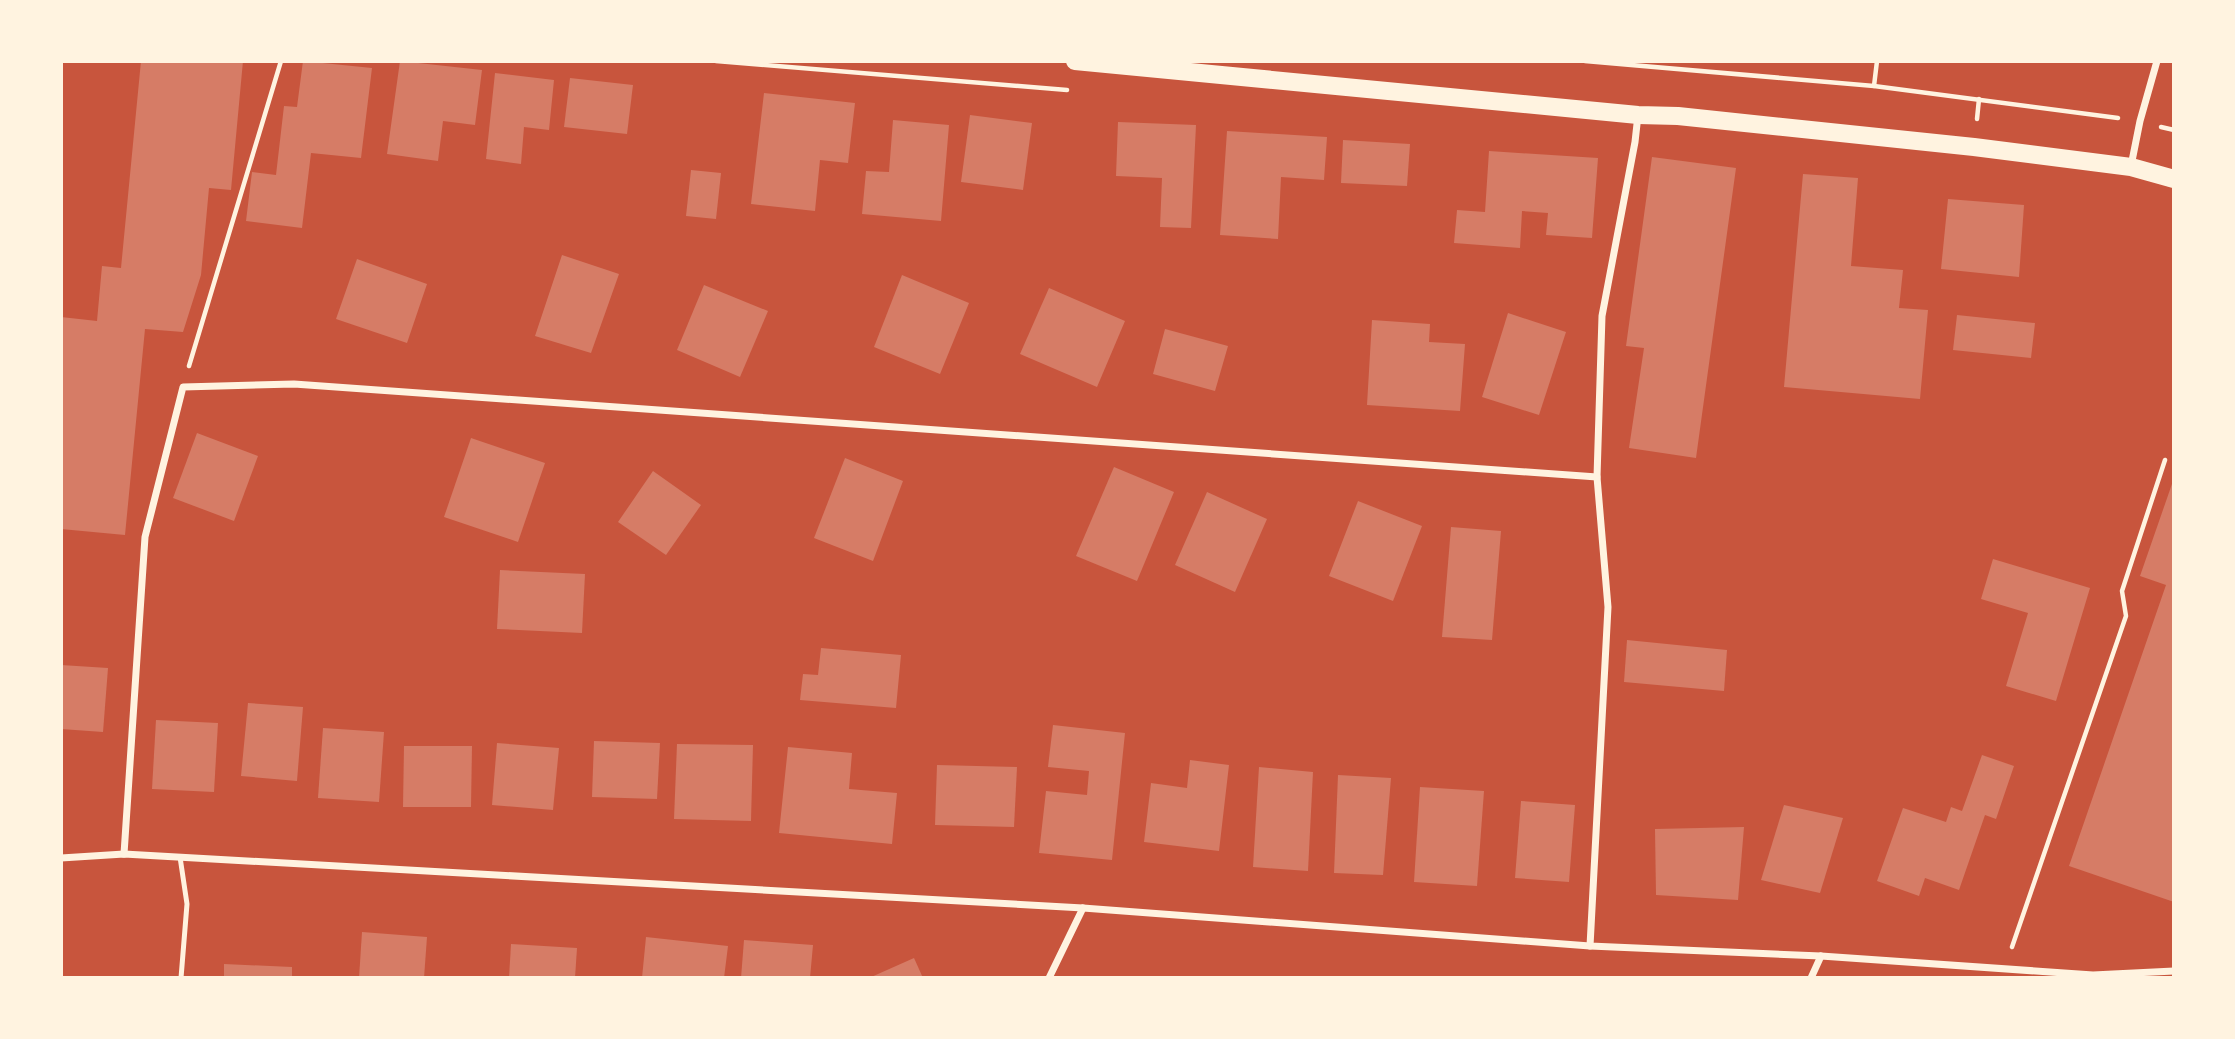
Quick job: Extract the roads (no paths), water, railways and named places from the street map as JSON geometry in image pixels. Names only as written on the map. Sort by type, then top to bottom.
[{"type":"main road","points":[[1075,61],[1638,115],[1678,116],[1948,144],[2131,167],[2174,179]]},
{"type":"street","points":[[2131,167],[2140,121],[2157,61]]},
{"type":"street","points":[[1590,946],[1608,607],[1597,477],[1602,316],[1638,115]]},
{"type":"street","points":[[124,854],[145,537],[183,387],[308,385],[1597,477]]},
{"type":"street","points":[[61,858],[124,854],[1083,908],[1590,946],[1821,956],[2092,975],[2174,971]]},
{"type":"street","points":[[1049,978],[1083,908]]},
{"type":"street","points":[[1811,978],[1821,956]]},
{"type":"lane","points":[[180,857],[187,904],[181,978]]}]
